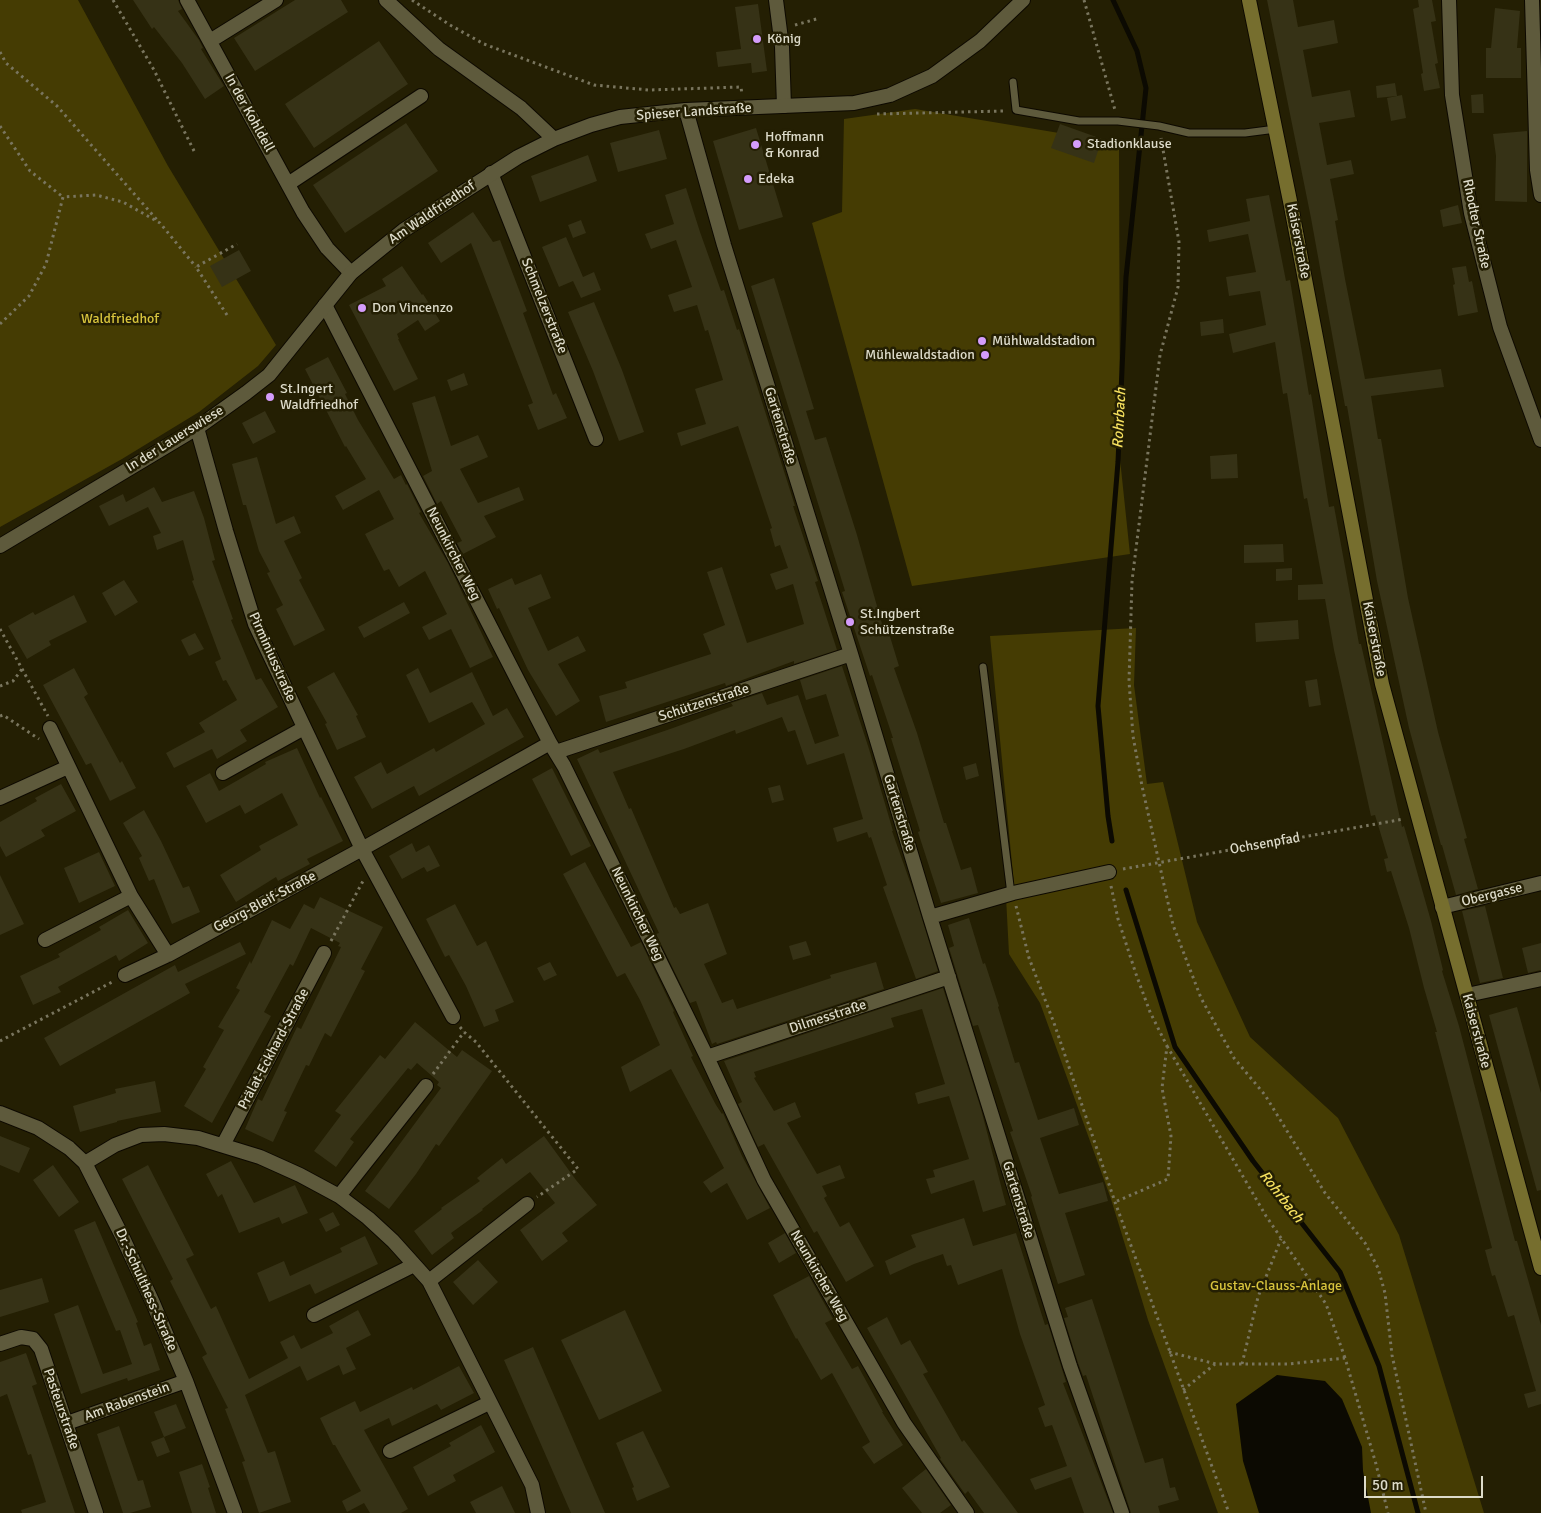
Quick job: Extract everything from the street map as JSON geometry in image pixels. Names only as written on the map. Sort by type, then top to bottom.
[{"type":"main road","name":"Kaiserstraße","points":[[1249,0],[1276,130],[1382,684],[1541,1268]]},
{"type":"street","name":"In der Kohldell","points":[[187,0],[303,212],[327,248],[351,273]]},
{"type":"street","points":[[210,42],[276,0]]},
{"type":"street","points":[[386,0],[439,49],[521,108],[554,139]]},
{"type":"street","points":[[776,0],[782,47],[784,106]]},
{"type":"street","name":"Spieser Landstraße","points":[[554,139],[591,124],[620,117],[686,110],[854,103],[890,95],[932,76],[980,41],[1023,0]]},
{"type":"street","name":"Rhodter Straße","points":[[1449,0],[1452,95],[1471,213],[1500,327],[1541,440]]},
{"type":"street","points":[[1532,0],[1537,170],[1541,195]]},
{"type":"street","points":[[288,184],[421,96]]},
{"type":"street","name":"Gartenstraße","points":[[686,110],[724,245],[930,916],[1070,1366],[1122,1513]]},
{"type":"street","name":"Am Waldfriedhof","points":[[325,304],[351,273],[404,230],[491,173],[554,139]]},
{"type":"street","name":"Schmelzerstraße","points":[[491,173],[596,439]]},
{"type":"street","name":"In der Lauerswiese","points":[[0,546],[197,428],[269,375],[325,304]]},
{"type":"street","name":"Neunkircher Weg","points":[[325,304],[553,748],[707,1058],[769,1188],[904,1424],[967,1513]]},
{"type":"street","name":"Pirminiusstraße","points":[[197,428],[255,624],[362,849]]},
{"type":"street","name":"Schützenstraße","points":[[553,748],[851,654]]},
{"type":"street","points":[[50,728],[131,896],[168,955]]},
{"type":"street","points":[[223,773],[304,728]]},
{"type":"street","name":"Georg-Bleif-Straße","points":[[125,975],[168,955],[553,748]]},
{"type":"street","points":[[0,798],[68,767]]},
{"type":"street","points":[[362,849],[452,1017]]},
{"type":"street","points":[[930,916],[1012,894],[1115,870]]},
{"type":"street","name":"Obergasse","points":[[1442,907],[1541,883]]},
{"type":"street","points":[[44,940],[131,896]]},
{"type":"street","name":"Prälat-Eckhard-Straße","points":[[223,1145],[324,953]]},
{"type":"street","name":"Dilmesstraße","points":[[707,1058],[949,977]]},
{"type":"street","points":[[1467,995],[1541,980]]},
{"type":"street","points":[[339,1196],[426,1086]]},
{"type":"street","name":"Dr.-Schulthess-Straße","points":[[0,1113],[38,1128],[69,1148],[85,1164],[122,1236],[186,1381],[235,1513]]},
{"type":"street","points":[[85,1164],[115,1145],[141,1135],[164,1134],[198,1138],[260,1157],[339,1196],[368,1218],[393,1241],[429,1281],[532,1485],[538,1513]]},
{"type":"street","points":[[429,1281],[527,1204]]},
{"type":"street","points":[[314,1315],[414,1265]]},
{"type":"street","name":"Pasteurstraße","points":[[0,1344],[21,1337],[33,1339],[41,1349],[96,1513]]},
{"type":"street","name":"Am Rabenstein","points":[[67,1423],[186,1381]]},
{"type":"street","points":[[390,1451],[489,1403]]},
{"type":"lane","points":[[1013,82],[1016,110],[1079,120],[1118,120],[1158,126],[1189,134],[1245,133],[1276,130]]},
{"type":"lane","points":[[983,667],[1012,894]]},
{"type":"path","points":[[113,0],[154,70],[196,153]]},
{"type":"path","points":[[412,0],[450,25],[484,44],[594,85],[649,90],[741,87],[745,108]]},
{"type":"path","points":[[1084,0],[1118,120]]},
{"type":"path","points":[[796,25],[820,18]]},
{"type":"path","points":[[0,52],[6,63],[57,106],[160,223],[196,267],[227,315]]},
{"type":"path","points":[[872,114],[1016,110]]},
{"type":"path","points":[[0,126],[30,171],[63,197],[96,195],[123,202],[160,223]]},
{"type":"path","points":[[1158,126],[1179,242],[1178,287],[1160,355],[1132,581],[1129,681],[1133,736],[1142,786],[1173,925],[1201,998],[1234,1058],[1265,1095],[1325,1193],[1365,1243],[1378,1268],[1385,1293],[1392,1355],[1426,1513]]},
{"type":"path","points":[[0,324],[29,296],[46,264],[63,197]]},
{"type":"path","points":[[196,267],[237,244]]},
{"type":"path","points":[[0,629],[50,719],[50,728]]},
{"type":"path","points":[[0,686],[13,681],[22,669]]},
{"type":"path","points":[[0,716],[3,715],[40,740]]},
{"type":"path","name":"Ochsenpfad","points":[[1115,870],[1417,816]]},
{"type":"path","points":[[324,953],[371,865]]},
{"type":"path","points":[[1115,870],[1118,919],[1150,1012],[1167,1046],[1281,1238],[1326,1304],[1345,1358],[1376,1464],[1388,1513]]},
{"type":"path","points":[[1012,894],[1029,958],[1228,1513]]},
{"type":"path","points":[[0,1041],[125,975]]},
{"type":"path","points":[[452,1017],[464,1032],[476,1042],[578,1168],[527,1204]]},
{"type":"path","points":[[426,1086],[464,1032]]},
{"type":"path","points":[[1115,1202],[1168,1178],[1171,1136],[1162,1088],[1167,1046]]},
{"type":"path","points":[[1242,1364],[1258,1297],[1281,1238]]},
{"type":"path","points":[[1169,1352],[1216,1364],[1288,1364],[1345,1358]]},
{"type":"path","points":[[1183,1390],[1216,1364]]},
{"type":"green space","name":"Waldfriedhof","points":[[0,0],[78,0],[168,166],[276,345],[258,366],[199,412],[122,459],[0,527]]},
{"type":"green space","name":"Mühlwaldstadion","points":[[915,109],[1119,143],[1120,459],[1130,554],[912,586],[812,223],[842,212],[844,119]]},
{"type":"green space","name":"Gustav-Clauss-Anlage","points":[[1136,628],[1134,685],[1147,784],[1163,782],[1197,922],[1250,1037],[1338,1118],[1399,1235],[1484,1513],[1218,1513],[1148,1320],[1111,1199],[1040,1003],[1009,954],[1006,897],[1015,895],[990,636]]},
{"type":"shaded area","points":[[1277,1375],[1325,1381],[1342,1399],[1362,1447],[1363,1471],[1371,1513],[1259,1513],[1243,1461],[1236,1404]]},
{"type":"building","points":[[133,0],[178,0],[182,9],[178,11],[199,40],[203,48],[201,49],[224,86],[205,99],[182,63],[154,27],[152,29]]},
{"type":"building","points":[[295,0],[341,0],[348,12],[255,71],[234,38]]},
{"type":"building","points":[[1267,0],[1293,0],[1298,27],[1334,20],[1338,43],[1303,50],[1312,97],[1350,90],[1355,117],[1319,123],[1327,165],[1351,160],[1354,174],[1330,179],[1338,220],[1335,221],[1345,279],[1365,379],[1441,369],[1444,387],[1371,396],[1378,439],[1381,439],[1408,598],[1438,732],[1467,838],[1464,839],[1478,889],[1456,895],[1409,728],[1377,581],[1347,406],[1345,406],[1311,218]]},
{"type":"building","points":[[1418,0],[1432,0],[1436,21],[1431,22],[1438,63],[1435,64],[1440,88],[1424,91],[1413,9],[1419,7]]},
{"type":"building","points":[[758,4],[767,71],[752,73],[751,63],[718,67],[716,52],[741,49],[735,7]]},
{"type":"building","points":[[1495,8],[1520,11],[1517,48],[1521,48],[1521,78],[1486,78],[1486,48],[1491,48]]},
{"type":"building","points":[[379,41],[408,84],[314,148],[285,104]]},
{"type":"building","points":[[1395,83],[1397,96],[1377,98],[1376,86]]},
{"type":"building","points":[[1483,94],[1484,113],[1472,113],[1471,95]]},
{"type":"building","points":[[1402,95],[1406,118],[1391,121],[1387,98]]},
{"type":"building","points":[[406,123],[438,171],[345,233],[313,185]]},
{"type":"building","name":"Stadionklause","points":[[1060,124],[1102,139],[1094,163],[1051,148]]},
{"type":"building","name":"Edeka","points":[[756,128],[783,217],[739,230],[713,141]]},
{"type":"building","points":[[659,130],[667,159],[618,172],[610,143]]},
{"type":"building","points":[[1527,131],[1527,202],[1495,201],[1496,156],[1493,134]]},
{"type":"building","points":[[588,155],[597,181],[540,202],[531,176]]},
{"type":"building","points":[[686,188],[721,291],[724,290],[737,330],[739,329],[818,581],[815,582],[837,650],[794,664],[794,661],[726,686],[725,683],[606,722],[599,696],[627,688],[625,682],[711,654],[703,634],[725,625],[707,572],[722,567],[747,643],[804,624],[793,584],[776,590],[770,574],[788,568],[780,545],[775,547],[770,529],[772,528],[738,426],[681,446],[677,433],[706,424],[695,389],[723,380],[708,330],[705,331],[697,305],[674,312],[668,295],[692,287],[676,240],[651,249],[645,234],[674,224],[665,195]]},
{"type":"building","points":[[1269,195],[1286,281],[1290,280],[1329,507],[1334,506],[1359,644],[1361,644],[1402,827],[1404,826],[1431,921],[1442,971],[1459,1026],[1515,1241],[1517,1241],[1541,1325],[1541,1404],[1528,1408],[1524,1394],[1536,1391],[1514,1315],[1508,1317],[1495,1275],[1492,1276],[1485,1250],[1492,1248],[1409,928],[1391,871],[1387,872],[1384,859],[1388,858],[1375,815],[1371,816],[1334,650],[1325,599],[1298,600],[1298,585],[1323,584],[1307,498],[1304,499],[1287,393],[1283,394],[1275,342],[1233,353],[1229,334],[1266,325],[1260,291],[1229,296],[1226,277],[1256,272],[1248,234],[1209,242],[1207,230],[1250,221],[1246,199]]},
{"type":"building","points":[[1458,205],[1462,223],[1443,227],[1440,210]]},
{"type":"building","points":[[473,212],[493,242],[500,240],[527,311],[523,313],[553,395],[556,393],[567,418],[538,430],[528,405],[533,403],[471,243],[441,263],[428,243]]},
{"type":"building","points":[[581,220],[586,233],[573,238],[568,225]]},
{"type":"building","points":[[566,237],[583,277],[594,272],[601,290],[581,298],[573,281],[559,287],[542,247]]},
{"type":"building","points":[[239,250],[251,271],[222,287],[210,266]]},
{"type":"building","points":[[402,266],[440,321],[425,331],[418,320],[397,334],[418,379],[394,391],[349,305],[386,286],[382,279]]},
{"type":"building","points":[[1466,266],[1469,282],[1472,281],[1478,312],[1458,316],[1452,268]]},
{"type":"building","points":[[774,278],[814,409],[806,411],[815,440],[826,437],[857,535],[884,631],[888,630],[899,666],[894,668],[917,733],[944,823],[946,823],[961,870],[971,867],[978,893],[941,903],[918,832],[920,831],[891,738],[893,738],[842,592],[845,591],[751,286]]},
{"type":"building","points":[[594,302],[622,370],[644,432],[619,441],[593,371],[568,312]]},
{"type":"building","points":[[1223,319],[1224,333],[1201,336],[1200,322]]},
{"type":"building","points":[[328,357],[347,393],[345,394],[358,420],[394,479],[401,475],[407,484],[421,512],[419,513],[448,563],[493,657],[470,668],[451,629],[429,640],[422,627],[447,614],[425,571],[399,587],[389,569],[384,571],[365,534],[394,519],[379,490],[343,510],[335,496],[366,479],[345,447],[305,369]]},
{"type":"building","points":[[464,373],[468,385],[451,391],[447,380]]},
{"type":"building","points":[[435,396],[451,446],[478,435],[488,457],[460,469],[478,503],[519,487],[524,500],[484,516],[496,537],[463,554],[457,543],[462,541],[441,501],[437,504],[423,476],[432,471],[412,403]]},
{"type":"building","points":[[265,411],[276,432],[253,444],[242,423]]},
{"type":"building","points":[[1237,454],[1238,478],[1211,479],[1210,456]]},
{"type":"building","points":[[257,457],[276,524],[294,516],[301,533],[284,541],[302,578],[299,580],[325,630],[294,646],[276,609],[283,605],[267,573],[270,572],[259,551],[246,505],[243,505],[232,464]]},
{"type":"building","points":[[154,487],[162,502],[194,491],[204,518],[215,560],[212,561],[233,619],[231,620],[256,680],[261,678],[278,707],[240,730],[247,741],[217,759],[212,749],[174,768],[166,753],[205,732],[199,723],[237,700],[226,680],[223,681],[215,662],[221,659],[192,581],[194,580],[183,540],[157,550],[153,536],[161,533],[148,507],[109,526],[99,506],[123,494],[126,502]]},
{"type":"building","points":[[1283,544],[1284,562],[1244,563],[1244,545]]},
{"type":"building","points":[[1292,568],[1292,580],[1276,581],[1276,569]]},
{"type":"building","points":[[541,574],[551,598],[528,608],[548,651],[578,636],[586,651],[558,664],[580,701],[556,716],[528,670],[488,589],[512,578],[515,585]]},
{"type":"building","points":[[124,580],[138,602],[115,616],[102,593]]},
{"type":"building","points":[[74,595],[87,622],[49,641],[51,645],[27,659],[8,626],[33,612],[35,615]]},
{"type":"building","points":[[404,602],[410,613],[364,638],[358,627]]},
{"type":"building","points":[[1298,620],[1299,639],[1256,642],[1255,623]]},
{"type":"building","points":[[195,633],[204,649],[189,656],[181,640]]},
{"type":"building","points":[[842,666],[869,749],[892,831],[915,896],[938,971],[916,979],[883,887],[887,885],[871,837],[869,838],[867,832],[837,842],[833,828],[863,819],[844,753],[807,765],[795,730],[788,732],[782,717],[736,734],[735,730],[613,772],[629,809],[631,808],[674,908],[676,907],[680,914],[708,903],[727,954],[704,964],[722,1003],[733,999],[737,1009],[831,978],[830,975],[876,962],[884,989],[717,1044],[716,1042],[712,1044],[696,1001],[690,1003],[656,934],[659,933],[577,759],[598,749],[600,753],[673,728],[733,706],[731,703],[762,693],[767,705],[798,695],[815,744],[839,736],[826,694],[806,700],[800,680]]},
{"type":"building","points":[[74,668],[88,694],[84,697],[136,788],[110,801],[91,763],[86,765],[43,685]]},
{"type":"building","points":[[418,668],[430,693],[472,672],[493,716],[507,708],[524,737],[419,796],[414,786],[372,809],[354,777],[381,762],[387,774],[434,748],[436,752],[485,724],[472,702],[429,723],[406,675]]},
{"type":"building","points":[[334,672],[358,715],[356,716],[366,737],[337,750],[325,724],[327,723],[307,687]]},
{"type":"building","points":[[1317,679],[1321,705],[1309,707],[1305,681]]},
{"type":"building","points":[[297,748],[320,798],[343,841],[307,859],[310,864],[278,881],[276,877],[236,902],[220,875],[261,850],[259,846],[298,825],[282,793],[245,814],[240,805],[206,823],[186,786],[210,773],[219,791],[266,764],[265,762]]},
{"type":"building","points":[[976,763],[979,776],[966,780],[963,767]]},
{"type":"building","points":[[552,768],[591,846],[571,856],[532,779]]},
{"type":"building","points":[[61,784],[76,811],[41,830],[45,836],[6,857],[0,846],[0,822],[37,801],[35,798]]},
{"type":"building","points":[[780,785],[784,800],[772,803],[768,788]]},
{"type":"building","points":[[144,810],[183,888],[189,886],[200,912],[172,924],[154,879],[149,881],[139,858],[142,856],[123,823]]},
{"type":"building","points":[[412,843],[416,852],[429,845],[440,866],[427,872],[424,867],[402,879],[389,856]]},
{"type":"building","points":[[99,852],[115,886],[79,903],[64,868]]},
{"type":"building","points":[[585,862],[631,947],[641,942],[674,1011],[693,1056],[691,1057],[716,1105],[723,1113],[742,1156],[770,1208],[747,1220],[727,1183],[711,1193],[703,1182],[724,1168],[671,1069],[630,1092],[621,1067],[660,1045],[640,1000],[625,973],[617,977],[563,874]]},
{"type":"building","points":[[0,875],[24,924],[0,935]]},
{"type":"building","points":[[320,897],[383,927],[361,969],[365,971],[331,1037],[325,1033],[309,1066],[306,1065],[284,1111],[287,1112],[273,1142],[245,1129],[258,1099],[262,1101],[297,1027],[301,1029],[341,947],[338,946],[340,943],[311,928],[293,966],[290,964],[264,1012],[271,1016],[212,1123],[184,1106],[206,1069],[203,1067],[224,1030],[218,1027],[240,990],[236,988],[250,961],[251,964],[272,920],[290,929],[304,904],[314,909]]},
{"type":"building","points":[[455,904],[477,946],[486,941],[514,1002],[495,1010],[499,1021],[484,1027],[466,986],[449,955],[445,957],[426,919]]},
{"type":"building","points":[[1485,906],[1503,978],[1480,983],[1462,911]]},
{"type":"building","points":[[128,910],[148,943],[119,961],[116,955],[58,987],[61,992],[33,1005],[20,976],[60,957],[58,954],[101,930],[99,927]]},
{"type":"building","points":[[969,918],[983,964],[985,963],[999,1006],[1015,1063],[1019,1062],[1038,1120],[1074,1108],[1079,1125],[1040,1138],[1059,1194],[1103,1182],[1108,1201],[1065,1213],[1085,1275],[1058,1284],[1032,1196],[1010,1132],[1013,1131],[978,1025],[973,1026],[949,948],[954,946],[948,925]]},
{"type":"building","points":[[806,941],[811,955],[793,960],[789,946]]},
{"type":"building","points":[[240,942],[246,954],[185,984],[190,993],[60,1066],[44,1038],[175,965],[178,972]]},
{"type":"building","points":[[1541,943],[1541,970],[1528,973],[1522,948]]},
{"type":"building","points":[[550,962],[557,975],[544,981],[537,968]]},
{"type":"building","points":[[943,988],[981,1109],[1006,1205],[983,1212],[974,1180],[931,1194],[926,1179],[935,1177],[933,1170],[969,1159],[949,1096],[918,1104],[915,1093],[945,1084],[922,1009],[891,1018],[894,1027],[754,1072],[756,1077],[754,1078],[774,1111],[795,1102],[801,1117],[787,1123],[817,1174],[840,1165],[845,1178],[822,1186],[827,1196],[824,1198],[840,1227],[849,1222],[874,1266],[846,1282],[817,1231],[814,1233],[764,1144],[758,1147],[738,1104],[742,1102],[724,1061]]},
{"type":"building","points":[[1517,1007],[1541,1093],[1541,1190],[1537,1191],[1489,1015]]},
{"type":"building","points":[[415,1022],[457,1057],[462,1050],[492,1071],[439,1146],[436,1144],[389,1209],[365,1191],[441,1088],[437,1085],[439,1082],[417,1063],[411,1070],[408,1068],[350,1139],[354,1142],[336,1167],[314,1151],[341,1115],[335,1111],[380,1055],[385,1059]]},
{"type":"building","points":[[155,1081],[161,1112],[117,1121],[80,1132],[73,1106],[116,1093],[115,1089]]},
{"type":"building","points":[[0,1136],[30,1148],[19,1173],[0,1165]]},
{"type":"building","points":[[544,1136],[597,1205],[562,1233],[568,1241],[542,1261],[520,1230],[555,1203],[530,1172],[451,1233],[454,1238],[432,1255],[414,1231],[441,1208],[480,1181],[477,1178],[502,1158],[506,1164]]},
{"type":"building","points":[[231,1161],[254,1203],[295,1185],[308,1213],[282,1224],[279,1217],[239,1233],[222,1194],[218,1197],[206,1174]]},
{"type":"building","points":[[53,1165],[79,1202],[59,1217],[33,1180]]},
{"type":"building","points":[[148,1165],[194,1255],[186,1259],[211,1309],[216,1306],[249,1379],[288,1358],[280,1342],[294,1335],[301,1349],[333,1333],[329,1326],[358,1310],[371,1335],[346,1348],[356,1369],[343,1375],[339,1365],[307,1381],[300,1366],[245,1395],[268,1453],[275,1451],[291,1502],[259,1513],[242,1462],[245,1461],[225,1409],[228,1408],[202,1357],[207,1354],[170,1281],[173,1279],[122,1179]]},
{"type":"building","points":[[333,1212],[340,1225],[326,1232],[319,1219]]},
{"type":"building","points":[[964,1218],[973,1246],[1016,1233],[1045,1325],[1048,1324],[1066,1382],[1063,1383],[1113,1513],[1084,1513],[1071,1477],[1035,1490],[1030,1479],[1067,1466],[1052,1425],[1045,1427],[1038,1408],[1045,1405],[1020,1334],[1002,1269],[958,1285],[951,1265],[947,1266],[943,1254],[890,1275],[885,1261],[916,1247],[911,1235]]},
{"type":"building","points":[[95,1221],[138,1322],[136,1323],[144,1346],[151,1343],[160,1370],[128,1381],[127,1378],[81,1394],[54,1314],[78,1305],[103,1374],[132,1364],[120,1330],[116,1331],[74,1230]]},
{"type":"building","points":[[785,1233],[796,1253],[779,1263],[768,1243]]},
{"type":"building","points":[[365,1236],[378,1264],[315,1294],[310,1284],[269,1302],[257,1273],[284,1261],[290,1276],[342,1252],[340,1248]]},
{"type":"building","points":[[478,1260],[498,1282],[473,1305],[453,1282]]},
{"type":"building","points":[[809,1276],[833,1319],[825,1323],[852,1369],[858,1366],[882,1412],[903,1445],[874,1464],[862,1447],[870,1442],[832,1373],[821,1380],[796,1339],[773,1295]]},
{"type":"building","points":[[42,1278],[49,1302],[0,1317],[0,1290]]},
{"type":"building","points":[[1092,1299],[1145,1463],[1163,1458],[1170,1488],[1175,1487],[1179,1500],[1158,1506],[1160,1513],[1131,1513],[1086,1375],[1083,1376],[1078,1363],[1064,1318],[1068,1317],[1065,1308]]},
{"type":"building","points":[[625,1310],[662,1391],[599,1420],[561,1340]]},
{"type":"building","points":[[887,1317],[901,1345],[910,1340],[928,1372],[923,1374],[962,1442],[964,1440],[1018,1513],[984,1513],[968,1491],[965,1494],[940,1459],[867,1328]]},
{"type":"building","points":[[533,1347],[605,1513],[571,1513],[504,1360]]},
{"type":"building","points":[[26,1353],[37,1384],[32,1386],[75,1513],[22,1513],[21,1510],[46,1502],[31,1454],[28,1455],[7,1394],[0,1397],[0,1362]]},
{"type":"building","points":[[459,1366],[474,1393],[441,1410],[437,1404],[392,1426],[389,1418],[364,1430],[408,1509],[401,1513],[370,1513],[364,1503],[347,1512],[342,1501],[361,1491],[335,1445],[333,1445],[320,1418],[355,1401],[360,1412],[412,1387],[413,1390]]},
{"type":"building","points":[[176,1404],[186,1428],[164,1437],[154,1412]]},
{"type":"building","points":[[481,1425],[495,1452],[453,1475],[456,1481],[428,1496],[413,1467],[451,1446],[449,1443]]},
{"type":"building","points":[[119,1426],[138,1481],[143,1480],[151,1507],[130,1513],[123,1513],[97,1434]]},
{"type":"building","points":[[643,1431],[670,1487],[637,1501],[632,1488],[634,1487],[616,1443]]},
{"type":"building","points":[[164,1437],[170,1452],[157,1457],[151,1442]]},
{"type":"building","points":[[202,1464],[216,1513],[192,1513],[179,1472]]},
{"type":"building","points":[[926,1469],[951,1505],[940,1513],[922,1513],[902,1488]]},
{"type":"building","points":[[502,1486],[515,1513],[476,1513],[470,1502]]},
{"type":"waterway","name":"Rohrbach","points":[[1112,841],[1098,706],[1118,462],[1126,277],[1146,88],[1137,51],[1113,0]]},
{"type":"waterway","name":"Rohrbach","points":[[1126,890],[1175,1047],[1253,1161],[1340,1272],[1379,1366],[1418,1513]]},
{"type":"place","name":"König","points":[[757,39]]},
{"type":"place","name":"Stadionklause","points":[[1077,144]]},
{"type":"place","name":"Hoffmann & Konrad","points":[[755,145]]},
{"type":"place","name":"Edeka","points":[[748,179]]},
{"type":"place","name":"Don Vincenzo","points":[[362,308]]},
{"type":"place","name":"Mühlwaldstadion","points":[[982,341]]},
{"type":"place","name":"Mühlewaldstadion","points":[[985,355]]},
{"type":"place","name":"St.Ingert Waldfriedhof","points":[[270,397]]},
{"type":"place","name":"St.Ingbert Schützenstraße","points":[[850,622]]}]
